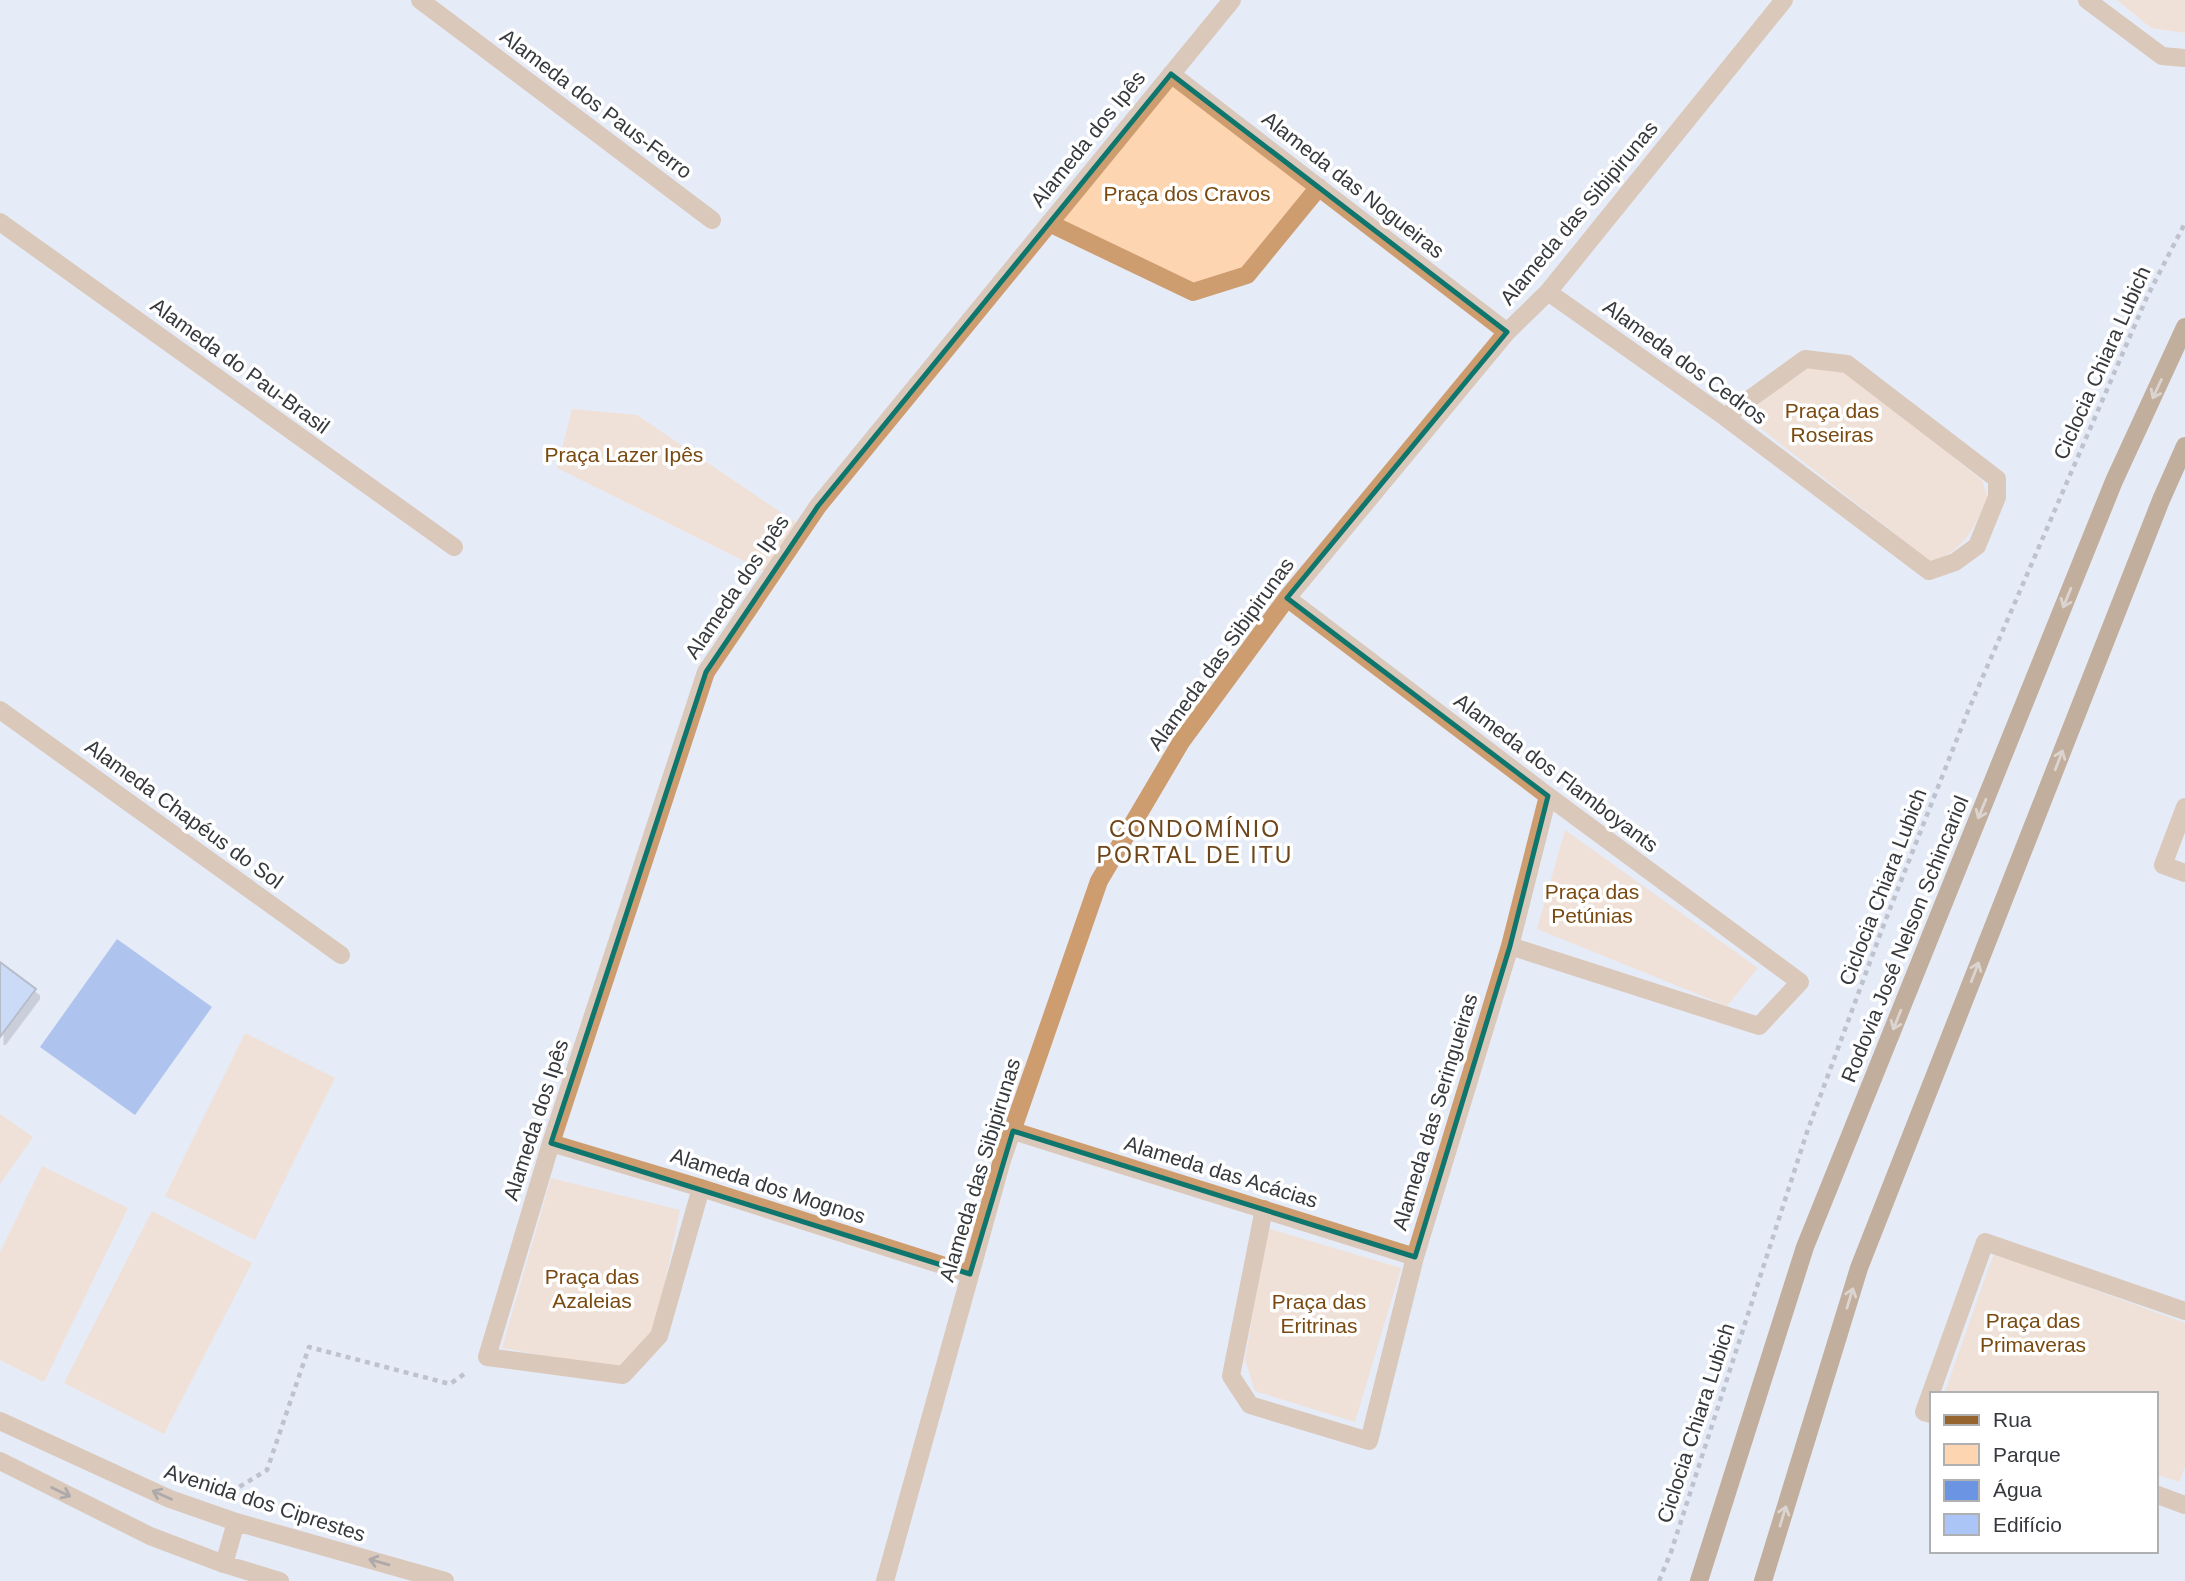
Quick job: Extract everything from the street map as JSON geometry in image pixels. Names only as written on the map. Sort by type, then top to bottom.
[{"type":"main road","name":"Rodovia José Nelson Schincariol","points":[[1699,1581],[1805,1247],[2114,481],[2185,327]]},
{"type":"main road","points":[[1763,1581],[1859,1268],[2161,500],[2185,446]]},
{"type":"street","name":"Alameda dos Paus-Ferro","points":[[420,0],[712,220]]},
{"type":"street","name":"Alameda dos Ipês","points":[[487,1357],[551,1143],[706,672],[818,506],[1232,0]]},
{"type":"street","name":"Alameda das Sibipirunas","points":[[885,1581],[1002,1160],[1099,881],[1181,742],[1287,598],[1507,332],[1548,292],[1784,0]]},
{"type":"street","points":[[2087,0],[2162,56],[2185,58]]},
{"type":"street","name":"Alameda das Nogueiras","points":[[1171,74],[1507,332]]},
{"type":"street","points":[[1049,223],[1193,292],[1247,275],[1319,187]]},
{"type":"street","name":"Alameda do Pau-Brasil","points":[[0,222],[454,547]]},
{"type":"street","name":"Alameda dos Cedros","points":[[1548,292],[1725,417],[1929,571],[1955,562],[1977,546],[1997,497],[1997,479],[1847,364],[1805,359],[1725,417]]},
{"type":"street","name":"Alameda dos Flamboyants","points":[[1287,598],[1548,796],[1800,982],[1759,1026],[1510,946]]},
{"type":"street","name":"Alameda Chapéus do Sol","points":[[0,710],[341,955]]},
{"type":"street","name":"Alameda das Seringueiras","points":[[1264,1209],[1231,1376],[1250,1405],[1368,1441],[1415,1257],[1510,946],[1548,796]]},
{"type":"street","points":[[2185,807],[2163,865],[2185,873]]},
{"type":"street","name":"Alameda das Acácias","points":[[1013,1131],[1415,1257]]},
{"type":"street","name":"Alameda dos Mognos","points":[[551,1143],[970,1274]]},
{"type":"street","points":[[487,1357],[623,1376],[659,1336],[701,1188]]},
{"type":"street","points":[[1934,1392],[1985,1242],[2185,1311]]},
{"type":"street","name":"Avenida dos Ciprestes","points":[[0,1421],[170,1499],[236,1522],[445,1581]]},
{"type":"street","points":[[0,1461],[150,1536],[280,1581]]},
{"type":"street","points":[[2157,1495],[2185,1505]]},
{"type":"street","points":[[224,1563],[236,1522]]},
{"type":"path","name":"Ciclocia Chiara Lubich","points":[[1659,1581],[1671,1552],[1807,1132],[1884,924],[2001,635],[2147,296],[2185,223]]},
{"type":"path","points":[[201,1510],[267,1470],[309,1348],[450,1384],[487,1357]]},
{"type":"highlighted area","points":[[1171,74],[1507,332],[1287,598],[1548,796],[1510,946],[1415,1257],[1013,1131],[970,1274],[551,1143],[706,672],[818,506]]},
{"type":"green space","points":[[2117,0],[2185,0],[2185,33],[2151,28]]},
{"type":"green space","name":"Praça dos Cravos","points":[[1171,80],[1314,187],[1246,271],[1192,288],[1056,222]]},
{"type":"green space","name":"Praça das Roseiras","points":[[1804,367],[1845,371],[1982,480],[1988,499],[1960,545],[1931,562],[1745,416]]},
{"type":"green space","name":"Praça Lazer Ipês","points":[[572,409],[637,415],[801,526],[768,573],[557,468]]},
{"type":"green space","name":"Praça das Petúnias","points":[[1565,830],[1758,968],[1727,1006],[1537,929]]},
{"type":"green space","points":[[245,1033],[335,1078],[255,1240],[165,1196]]},
{"type":"green space","points":[[0,1114],[33,1137],[0,1184]]},
{"type":"green space","points":[[42,1166],[128,1208],[44,1382],[0,1360],[0,1252]]},
{"type":"green space","name":"Praça das Azaleias","points":[[551,1178],[680,1210],[654,1334],[620,1370],[502,1348]]},
{"type":"green space","points":[[152,1211],[252,1263],[164,1434],[64,1383]]},
{"type":"green space","name":"Praça das Eritrinas","points":[[1267,1228],[1401,1268],[1355,1422],[1255,1391],[1245,1360]]},
{"type":"green space","name":"Praça das Primaveras","points":[[1994,1253],[2185,1323],[2185,1467],[2179,1482],[2157,1475],[2157,1392],[1945,1392]]},
{"type":"water","points":[[117,939],[212,1007],[135,1115],[40,1047]]},
{"type":"building","points":[[0,962],[36,989],[0,1037]]},
{"type":"district","name":"CONDOMÍNIO PORTAL DE ITU","points":[[1195,842]]}]
